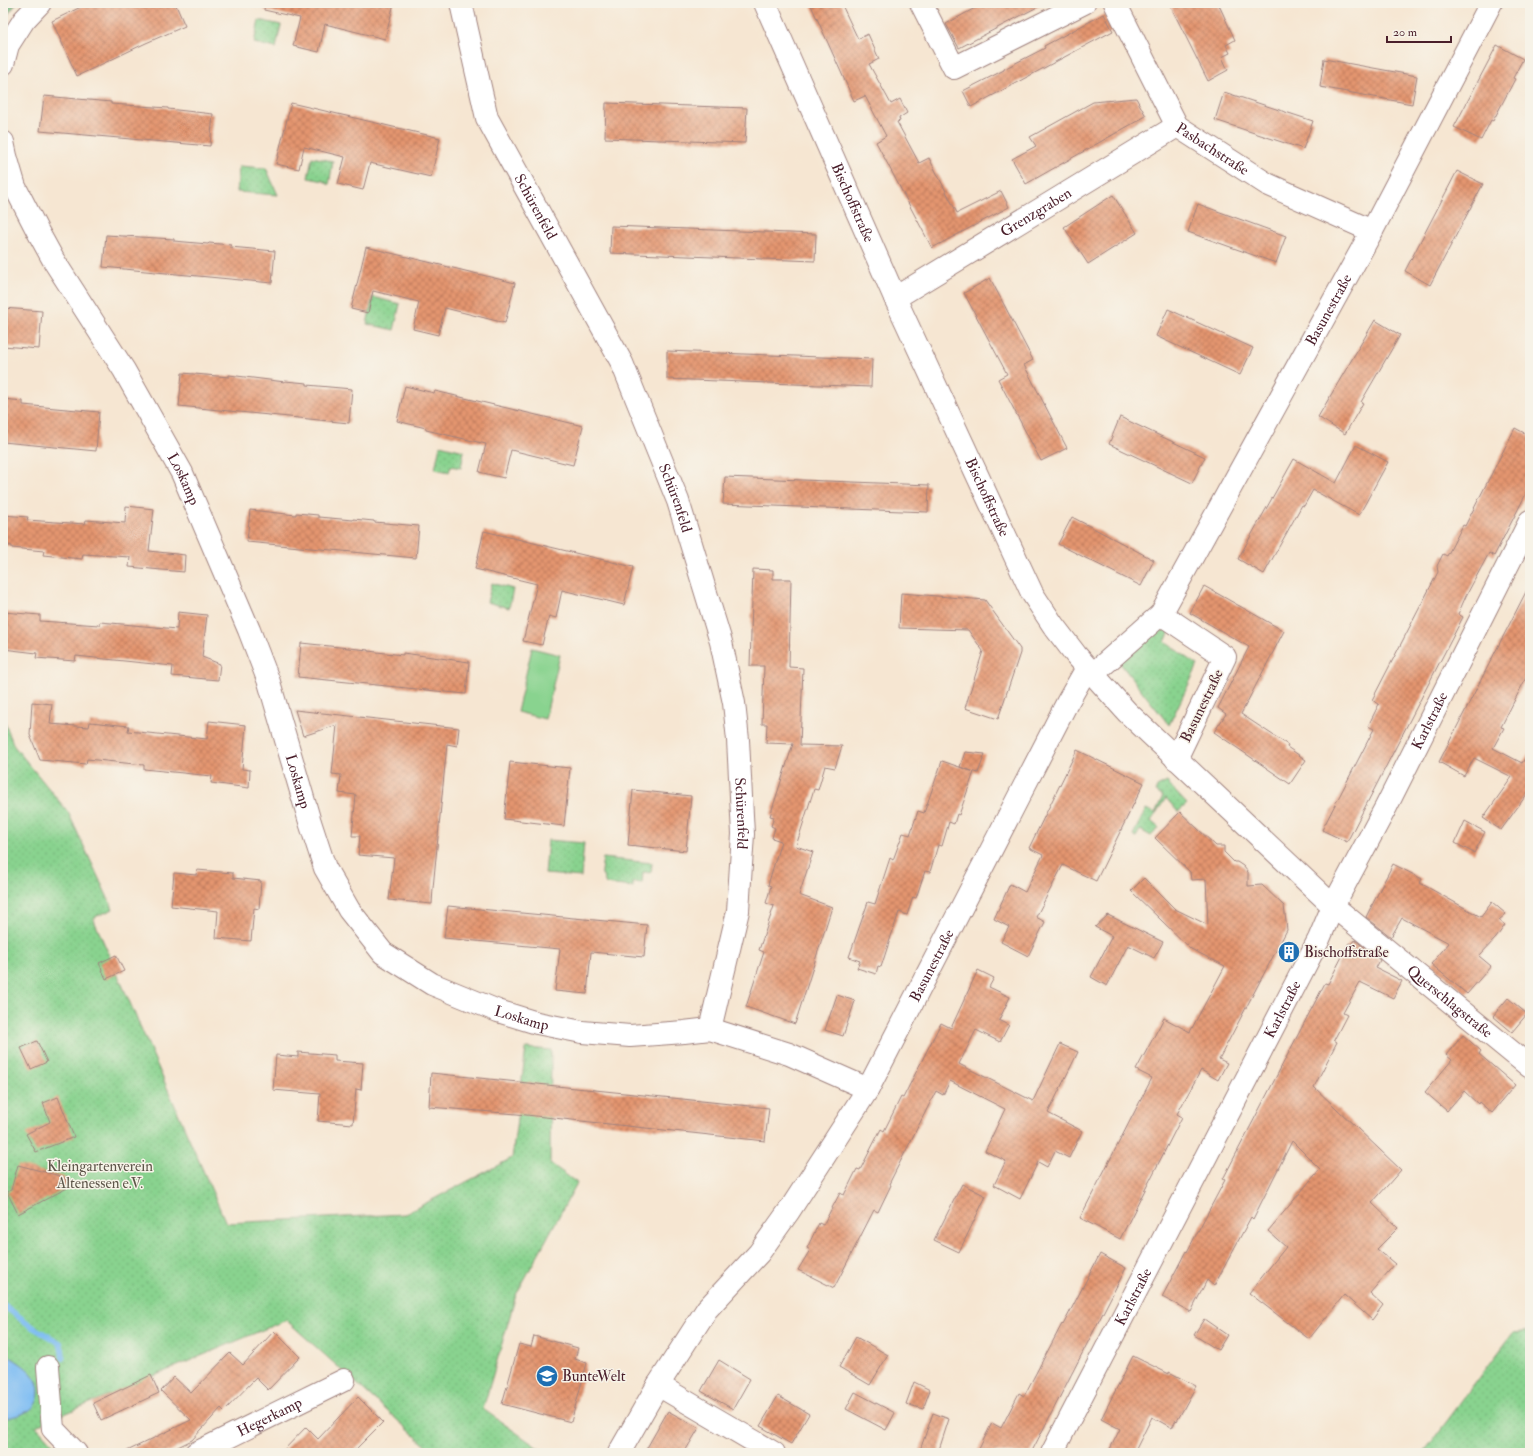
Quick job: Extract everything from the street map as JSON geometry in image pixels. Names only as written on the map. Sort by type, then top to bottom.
[{"type":"street","points":[[3,64],[8,45],[24,20],[40,3]]},
{"type":"street","name":"Schürenfeld","points":[[461,3],[487,118],[622,364],[678,501],[721,642],[734,704],[738,740],[743,834],[738,911],[710,1029]]},
{"type":"street","name":"Bischoffstraße","points":[[765,3],[895,298],[1032,593],[1053,625],[1090,671],[1127,712],[1333,906]]},
{"type":"street","points":[[921,3],[954,68],[1084,3]]},
{"type":"street","name":"Pasbachstraße","points":[[1115,3],[1177,126],[1267,184],[1372,231]]},
{"type":"street","name":"Basunestraße","points":[[658,1385],[706,1309],[759,1253],[789,1211],[868,1088],[1067,703],[1090,671],[1162,614],[1372,231],[1491,3]]},
{"type":"street","name":"Grenzgraben","points":[[895,298],[1177,126]]},
{"type":"street","name":"Loskamp","points":[[3,142],[16,187],[37,230],[54,261],[124,370],[182,473],[249,630],[269,682],[325,868],[349,910],[383,953],[432,984],[498,1011],[537,1023],[582,1032],[630,1036],[710,1029],[789,1054],[868,1088]]},
{"type":"street","name":"Karlstraße","points":[[1052,1453],[1312,952],[1333,906],[1386,806],[1530,521]]},
{"type":"street","name":"Basunestraße","points":[[1162,614],[1225,657],[1176,759]]},
{"type":"street","name":"Querschlagstraße","points":[[1333,906],[1530,1067]]},
{"type":"street","points":[[48,1367],[53,1429],[76,1453]]},
{"type":"street","name":"Hegerkamp","points":[[196,1453],[344,1380]]},
{"type":"street","points":[[619,1453],[658,1385],[774,1453]]},
{"type":"green space","points":[[3,3],[17,3],[3,19]]},
{"type":"green space","points":[[259,20],[281,25],[276,48],[254,43]]},
{"type":"green space","points":[[312,157],[333,161],[329,185],[324,181],[308,178]]},
{"type":"green space","points":[[239,166],[266,168],[278,195],[237,192]]},
{"type":"green space","points":[[373,297],[400,304],[394,330],[367,324]]},
{"type":"green space","points":[[440,445],[464,451],[461,468],[451,466],[449,472],[435,469]]},
{"type":"green space","points":[[492,583],[513,589],[509,608],[487,602]]},
{"type":"green space","points":[[1162,622],[1171,629],[1165,642],[1198,665],[1169,725],[1119,662]]},
{"type":"green space","points":[[532,648],[560,655],[545,719],[517,712]]},
{"type":"green space","name":"Kleingartenverein Altenessen e.V.","points":[[3,718],[14,746],[68,812],[113,909],[93,918],[226,1223],[405,1214],[512,1158],[526,1048],[551,1050],[550,1163],[577,1183],[516,1295],[483,1409],[545,1453],[434,1453],[286,1320],[36,1426],[61,1453],[3,1453]]},
{"type":"green space","points":[[1167,782],[1187,804],[1178,812],[1166,798],[1151,821],[1159,828],[1151,836],[1140,830],[1136,837],[1133,835],[1146,809],[1155,813],[1163,796],[1155,792],[1157,787]]},
{"type":"green space","points":[[548,840],[584,843],[581,877],[545,874]]},
{"type":"green space","points":[[603,858],[652,863],[651,873],[643,872],[642,883],[633,882],[633,887],[606,884],[601,871]]},
{"type":"green space","points":[[1530,1331],[1530,1453],[1423,1453],[1513,1333]]},
{"type":"water","points":[[3,1354],[24,1366],[29,1371],[34,1377],[39,1390],[37,1402],[30,1410],[20,1415],[3,1419]]},
{"type":"building","points":[[89,3],[175,3],[185,26],[77,76],[52,21]]},
{"type":"building","points":[[265,3],[394,3],[385,39],[325,24],[319,52],[293,46],[300,18],[264,10]]},
{"type":"building","points":[[810,3],[841,3],[858,39],[868,34],[879,59],[869,64],[891,104],[900,99],[907,113],[899,118],[900,121],[897,122],[919,163],[929,158],[957,213],[1001,191],[1009,207],[932,248],[876,142],[886,136],[865,96],[854,101]]},
{"type":"building","points":[[984,3],[1045,3],[959,48],[946,24]]},
{"type":"building","points":[[1169,3],[1218,3],[1235,40],[1226,45],[1230,53],[1222,57],[1228,70],[1208,81]]},
{"type":"building","points":[[1104,14],[1113,31],[971,107],[963,91],[1045,48],[1044,46]]},
{"type":"building","points":[[1497,45],[1523,59],[1513,78],[1515,79],[1493,121],[1491,120],[1481,140],[1454,127]]},
{"type":"building","points":[[1324,59],[1417,76],[1412,104],[1320,87]]},
{"type":"building","points":[[1224,92],[1313,121],[1303,149],[1215,120]]},
{"type":"building","points":[[44,96],[111,102],[111,104],[168,108],[213,114],[210,146],[40,131]]},
{"type":"building","points":[[1136,98],[1146,116],[1026,184],[1012,159],[1036,146],[1030,137],[1093,102]]},
{"type":"building","points":[[291,103],[440,138],[431,177],[370,163],[363,190],[338,184],[345,157],[304,147],[299,169],[276,164]]},
{"type":"building","points":[[606,103],[747,108],[745,143],[605,138]]},
{"type":"building","points":[[1457,171],[1483,184],[1430,285],[1405,271]]},
{"type":"building","points":[[1113,195],[1137,233],[1088,264],[1064,227]]},
{"type":"building","points":[[1198,204],[1286,236],[1276,263],[1188,232]]},
{"type":"building","points":[[611,226],[816,234],[815,261],[610,253]]},
{"type":"building","points":[[106,235],[174,239],[174,241],[231,245],[230,247],[275,251],[272,283],[103,267]]},
{"type":"building","points":[[366,247],[515,283],[505,323],[445,308],[438,335],[413,329],[419,302],[373,291],[368,313],[351,309]]},
{"type":"building","points":[[990,278],[1033,360],[1024,365],[1067,448],[1041,461],[998,379],[1007,374],[964,293]]},
{"type":"building","points":[[3,308],[42,311],[39,349],[3,346]]},
{"type":"building","points":[[1168,309],[1253,348],[1240,375],[1156,336]]},
{"type":"building","points":[[1375,320],[1400,335],[1361,402],[1363,403],[1345,434],[1318,417]]},
{"type":"building","points":[[667,351],[872,359],[871,387],[667,379]]},
{"type":"building","points":[[182,373],[229,377],[229,375],[352,389],[349,423],[179,406]]},
{"type":"building","points":[[405,386],[434,393],[435,391],[583,426],[573,465],[511,450],[504,478],[479,472],[486,444],[426,430],[426,428],[397,421]]},
{"type":"building","points":[[3,399],[23,401],[23,405],[99,412],[96,451],[3,442]]},
{"type":"building","points":[[1120,417],[1205,457],[1192,483],[1109,444]]},
{"type":"building","points":[[1515,428],[1530,436],[1530,486],[1494,556],[1489,553],[1466,596],[1458,614],[1463,617],[1347,842],[1322,830],[1374,729],[1368,726],[1379,704],[1372,700],[1438,572],[1437,566],[1443,554],[1447,556],[1463,525],[1465,526]]},
{"type":"building","points":[[1356,445],[1388,462],[1359,515],[1313,490],[1304,506],[1302,505],[1264,574],[1238,559],[1294,459],[1336,483]]},
{"type":"building","points":[[725,477],[929,485],[928,512],[723,504]]},
{"type":"building","points":[[126,506],[154,509],[149,551],[185,555],[184,572],[129,567],[130,557],[83,554],[82,559],[43,555],[44,551],[12,548],[12,546],[3,545],[3,515],[28,517],[27,520],[85,524],[86,520],[125,523]]},
{"type":"building","points":[[250,510],[296,515],[296,513],[318,515],[318,517],[419,526],[416,558],[247,542]]},
{"type":"building","points":[[1072,517],[1154,560],[1141,586],[1058,544]]},
{"type":"building","points":[[484,531],[633,567],[624,605],[562,590],[556,618],[549,616],[542,645],[523,641],[537,584],[475,569]]},
{"type":"building","points":[[753,569],[773,570],[773,579],[791,579],[789,667],[803,668],[800,745],[842,746],[835,768],[825,766],[818,790],[814,789],[796,846],[813,852],[799,895],[832,907],[795,1024],[746,1007],[764,952],[759,950],[774,906],[766,903],[771,886],[768,885],[781,841],[772,838],[775,828],[771,826],[774,817],[770,816],[793,744],[766,743],[767,724],[762,724],[764,666],[750,666]]},
{"type":"building","points":[[1530,584],[1530,670],[1501,727],[1504,728],[1493,748],[1522,763],[1530,751],[1530,790],[1501,830],[1483,818],[1512,777],[1474,758],[1464,776],[1439,762]]},
{"type":"building","points":[[1204,586],[1284,631],[1241,714],[1288,745],[1287,747],[1306,760],[1290,784],[1214,732],[1226,714],[1218,708],[1249,647],[1190,613]]},
{"type":"building","points":[[901,593],[985,600],[1020,649],[998,719],[965,708],[983,651],[968,630],[899,628]]},
{"type":"building","points":[[3,612],[40,615],[40,621],[99,625],[100,622],[177,629],[178,612],[207,615],[202,657],[220,664],[218,680],[172,676],[173,666],[76,656],[75,661],[36,658],[37,653],[3,649]]},
{"type":"building","points":[[301,643],[403,655],[403,653],[469,662],[466,694],[298,677]]},
{"type":"building","points":[[32,702],[52,704],[50,724],[89,727],[90,722],[129,726],[128,731],[207,739],[209,721],[246,725],[242,769],[250,770],[249,788],[211,783],[212,776],[144,769],[144,765],[87,759],[86,764],[40,760],[30,735]]},
{"type":"building","points":[[295,710],[459,728],[457,746],[447,744],[432,904],[389,900],[394,858],[358,855],[360,836],[352,836],[356,795],[339,793],[341,775],[332,774],[337,725],[303,736]]},
{"type":"building","points":[[1077,750],[1144,783],[1096,881],[1063,865],[1036,917],[1045,922],[1028,956],[1001,942],[1009,927],[994,919],[1010,884],[1025,892],[1043,855],[1029,848]]},
{"type":"building","points":[[965,752],[985,754],[978,773],[960,767]]},
{"type":"building","points":[[942,761],[974,772],[959,815],[957,814],[954,824],[949,822],[942,846],[938,845],[930,872],[925,871],[916,898],[913,897],[907,915],[899,912],[881,967],[878,966],[876,974],[857,968],[860,961],[849,957],[868,902],[875,904],[890,858],[893,860],[903,833],[910,835],[918,811],[924,813]]},
{"type":"building","points":[[510,762],[570,768],[564,826],[504,819]]},
{"type":"building","points":[[633,790],[691,796],[686,851],[628,845]]},
{"type":"building","points":[[1180,812],[1216,846],[1224,846],[1224,852],[1234,862],[1237,862],[1243,866],[1248,872],[1248,886],[1262,885],[1284,906],[1287,930],[1219,1059],[1227,1063],[1218,1080],[1201,1070],[1177,1114],[1182,1117],[1120,1239],[1080,1218],[1152,1078],[1136,1070],[1164,1018],[1190,1032],[1225,966],[1191,949],[1131,891],[1144,878],[1175,909],[1208,925],[1206,879],[1191,880],[1190,872],[1155,838]]},
{"type":"building","points":[[1465,821],[1485,832],[1474,853],[1455,843]]},
{"type":"building","points":[[1393,864],[1422,879],[1420,883],[1481,917],[1492,902],[1506,914],[1499,920],[1505,925],[1496,938],[1479,956],[1491,966],[1467,994],[1431,964],[1449,943],[1402,918],[1391,937],[1366,917]]},
{"type":"building","points":[[197,870],[233,873],[233,878],[261,881],[259,909],[254,908],[251,941],[216,938],[218,911],[171,906],[174,873],[196,875]]},
{"type":"building","points":[[448,906],[647,925],[644,957],[591,952],[587,994],[555,991],[560,949],[444,938]]},
{"type":"building","points":[[1108,915],[1163,942],[1154,958],[1128,945],[1107,986],[1091,977],[1112,936],[1095,927]]},
{"type":"building","points":[[1355,940],[1380,960],[1376,968],[1402,981],[1393,998],[1360,982],[1343,1013],[1347,1015],[1334,1040],[1337,1042],[1314,1087],[1401,1170],[1372,1203],[1398,1228],[1377,1249],[1395,1264],[1370,1293],[1383,1305],[1372,1320],[1344,1295],[1309,1339],[1249,1293],[1286,1247],[1268,1231],[1320,1169],[1292,1141],[1253,1219],[1251,1217],[1214,1286],[1207,1280],[1191,1312],[1162,1297],[1225,1180],[1223,1179],[1325,983],[1328,984],[1349,943],[1352,945]]},
{"type":"building","points":[[116,955],[124,971],[106,979],[99,963]]},
{"type":"building","points":[[978,970],[994,978],[989,987],[1010,997],[999,1020],[1009,1025],[1000,1042],[976,1030],[959,1064],[1033,1101],[1060,1044],[1078,1052],[1048,1113],[1082,1131],[1069,1158],[1055,1151],[1047,1167],[1038,1162],[1020,1199],[994,1185],[1006,1161],[985,1151],[1005,1109],[950,1081],[943,1095],[936,1091],[889,1184],[891,1185],[878,1212],[874,1210],[834,1288],[798,1270],[810,1250],[807,1248],[819,1223],[823,1225],[840,1193],[844,1195],[857,1169],[860,1170],[881,1129],[884,1131],[901,1097],[903,1098],[941,1023],[951,1028]]},
{"type":"building","points":[[837,995],[855,1001],[843,1036],[825,1030]]},
{"type":"building","points":[[1508,998],[1527,1014],[1512,1032],[1493,1016]]},
{"type":"building","points":[[1463,1035],[1481,1051],[1479,1054],[1515,1085],[1492,1113],[1479,1102],[1478,1104],[1464,1091],[1447,1111],[1425,1092],[1452,1060],[1446,1055]]},
{"type":"building","points":[[37,1041],[47,1062],[31,1069],[21,1048]]},
{"type":"building","points":[[298,1052],[335,1055],[335,1061],[363,1063],[361,1090],[356,1089],[353,1124],[318,1121],[320,1094],[273,1090],[276,1055],[298,1057]]},
{"type":"building","points":[[431,1073],[769,1108],[765,1141],[517,1114],[429,1107]]},
{"type":"building","points":[[58,1097],[74,1137],[36,1152],[26,1134],[50,1122],[43,1103]]},
{"type":"building","points":[[18,1165],[64,1177],[69,1187],[18,1214],[7,1192],[11,1190]]},
{"type":"building","points":[[962,1184],[986,1196],[959,1252],[934,1240]]},
{"type":"building","points":[[1100,1254],[1126,1268],[1031,1453],[977,1453],[992,1423],[1001,1428],[1019,1393],[1024,1396]]},
{"type":"building","points":[[1204,1319],[1227,1335],[1218,1350],[1194,1335]]},
{"type":"building","points":[[274,1331],[300,1357],[268,1390],[256,1378],[224,1411],[221,1408],[192,1440],[166,1453],[123,1453],[191,1420],[161,1391],[174,1377],[191,1393],[230,1353],[243,1365]]},
{"type":"building","name":"BunteWelt","points":[[534,1336],[578,1348],[575,1359],[587,1363],[571,1422],[502,1404],[519,1344],[531,1347]]},
{"type":"building","points":[[856,1337],[888,1355],[870,1385],[839,1367]]},
{"type":"building","points":[[1133,1356],[1196,1386],[1172,1428],[1152,1417],[1134,1453],[1108,1453],[1120,1429],[1101,1419]]},
{"type":"building","points":[[719,1360],[750,1379],[733,1409],[701,1391]]},
{"type":"building","points":[[151,1375],[159,1393],[101,1420],[93,1403]]},
{"type":"building","points":[[914,1382],[930,1390],[923,1409],[906,1404]]},
{"type":"building","points":[[855,1392],[895,1413],[886,1430],[846,1409]]},
{"type":"building","points":[[778,1396],[809,1414],[791,1444],[760,1426]]},
{"type":"building","points":[[358,1397],[383,1422],[352,1453],[281,1453],[306,1427],[318,1439]]},
{"type":"building","points":[[668,1411],[699,1428],[684,1453],[644,1453]]},
{"type":"building","points":[[933,1413],[949,1419],[938,1453],[919,1453]]},
{"type":"waterway","points":[[3,1305],[34,1328],[60,1343],[63,1358]]},
{"type":"place","name":"Bischoffstraße","points":[[1289,952]]},
{"type":"place","name":"BunteWelt","points":[[547,1376]]}]
